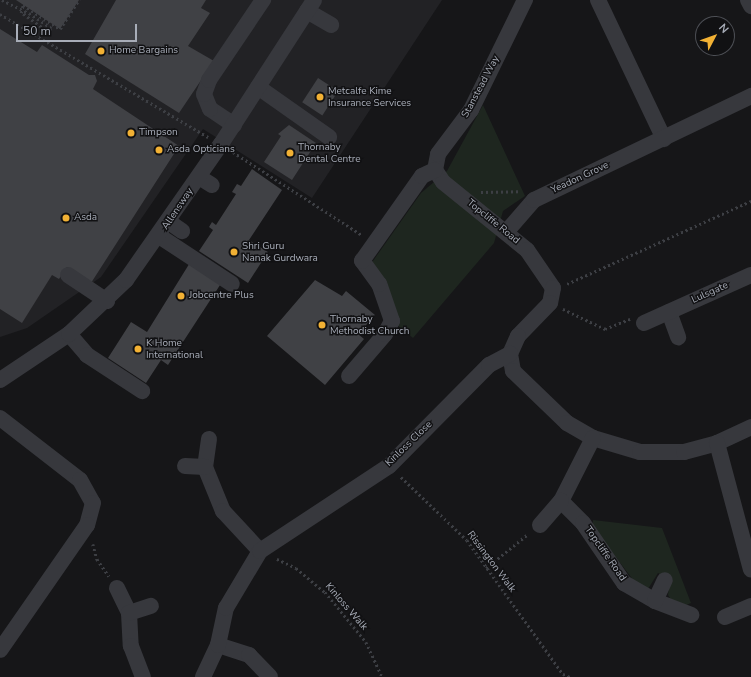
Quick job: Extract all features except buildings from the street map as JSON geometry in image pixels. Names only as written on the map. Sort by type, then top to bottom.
[{"type":"street","points":[[234,125],[210,109],[204,94],[209,80],[263,0]]},
{"type":"street","name":"Stanstead Way","points":[[435,170],[438,154],[471,110],[525,0]]},
{"type":"street","points":[[598,0],[664,139]]},
{"type":"street","points":[[748,0],[751,6]]},
{"type":"street","points":[[311,5],[331,25]]},
{"type":"street","name":"Allensway","points":[[0,380],[69,334],[107,301],[169,222],[205,181],[221,144],[311,5]]},
{"type":"street","points":[[258,87],[329,137]]},
{"type":"street","name":"Yeadon Grove","points":[[506,231],[534,200],[751,96]]},
{"type":"street","points":[[349,376],[385,334],[392,321],[379,284],[362,261],[422,176],[435,170]]},
{"type":"street","name":"Topcliffe Road","points":[[435,170],[455,192],[506,231],[527,250],[551,295]]},
{"type":"street","points":[[169,222],[182,231]]},
{"type":"street","points":[[159,236],[232,284]]},
{"type":"street","points":[[68,275],[107,301]]},
{"type":"street","name":"Lulsgate","points":[[644,323],[751,275]]},
{"type":"street","points":[[551,295],[518,336],[510,354],[513,371],[567,423],[594,438],[640,452],[684,452],[717,443],[751,427]]},
{"type":"street","points":[[669,312],[678,337]]},
{"type":"street","points":[[69,334],[87,356],[142,391]]},
{"type":"street","name":"Kinloss Close","points":[[203,677],[218,645],[226,608],[260,551],[389,466],[489,365],[510,354]]},
{"type":"street","points":[[0,418],[80,480],[89,491],[93,513],[87,525],[0,650]]},
{"type":"street","points":[[540,525],[561,501],[594,438]]},
{"type":"street","points":[[209,439],[205,467],[223,511],[260,551]]},
{"type":"street","points":[[717,443],[751,570]]},
{"type":"street","points":[[185,466],[205,467]]},
{"type":"street","name":"Topcliffe Road","points":[[561,501],[583,523],[624,583],[655,601],[691,615]]},
{"type":"street","points":[[655,601],[666,580]]},
{"type":"street","points":[[117,588],[130,613],[131,646],[143,677]]},
{"type":"street","points":[[130,613],[152,606]]},
{"type":"street","points":[[725,617],[751,606]]},
{"type":"street","points":[[218,645],[249,655],[270,677]]},
{"type":"path","points":[[2,0],[29,13],[52,28],[49,33],[22,13],[23,5],[60,30],[79,0]]},
{"type":"path","points":[[0,14],[221,144],[374,242]]},
{"type":"path","points":[[455,192],[529,191],[534,200]]},
{"type":"path","points":[[551,295],[575,282],[751,201]]},
{"type":"path","points":[[551,295],[605,328],[640,316],[644,323]]},
{"type":"path","name":"Rissington Walk","points":[[389,466],[466,540],[563,674],[570,677]]},
{"type":"path","points":[[87,525],[97,559],[117,588]]},
{"type":"path","points":[[486,568],[540,525]]},
{"type":"path","name":"Kinloss Walk","points":[[260,551],[296,568],[324,592],[366,642],[382,677]]},
{"type":"shaded area","points":[[0,0],[442,0],[312,198],[203,129],[101,277],[27,328],[0,337]]},
{"type":"shaded area","points":[[483,105],[525,196],[503,211],[494,243],[413,338],[392,321],[368,268],[421,193],[447,171]]},
{"type":"shaded area","points":[[593,520],[662,528],[691,603],[684,606],[673,603],[668,595],[670,580],[658,573],[648,589],[637,585],[593,527]]},
{"type":"place","name":"Home Bargains","points":[[101,51]]},
{"type":"place","name":"Metcalfe Kime Insurance Services","points":[[320,97]]},
{"type":"place","name":"Timpson","points":[[131,133]]},
{"type":"place","name":"Asda Opticians","points":[[159,150]]},
{"type":"place","name":"Thornaby Dental Centre","points":[[290,153]]},
{"type":"place","name":"Asda","points":[[66,218]]},
{"type":"place","name":"Shri Guru Nanak Gurdwara","points":[[234,252]]},
{"type":"place","name":"Jobcentre Plus","points":[[181,296]]},
{"type":"place","name":"Thornaby Methodist Church","points":[[322,325]]},
{"type":"place","name":"K Home International","points":[[138,349]]}]
